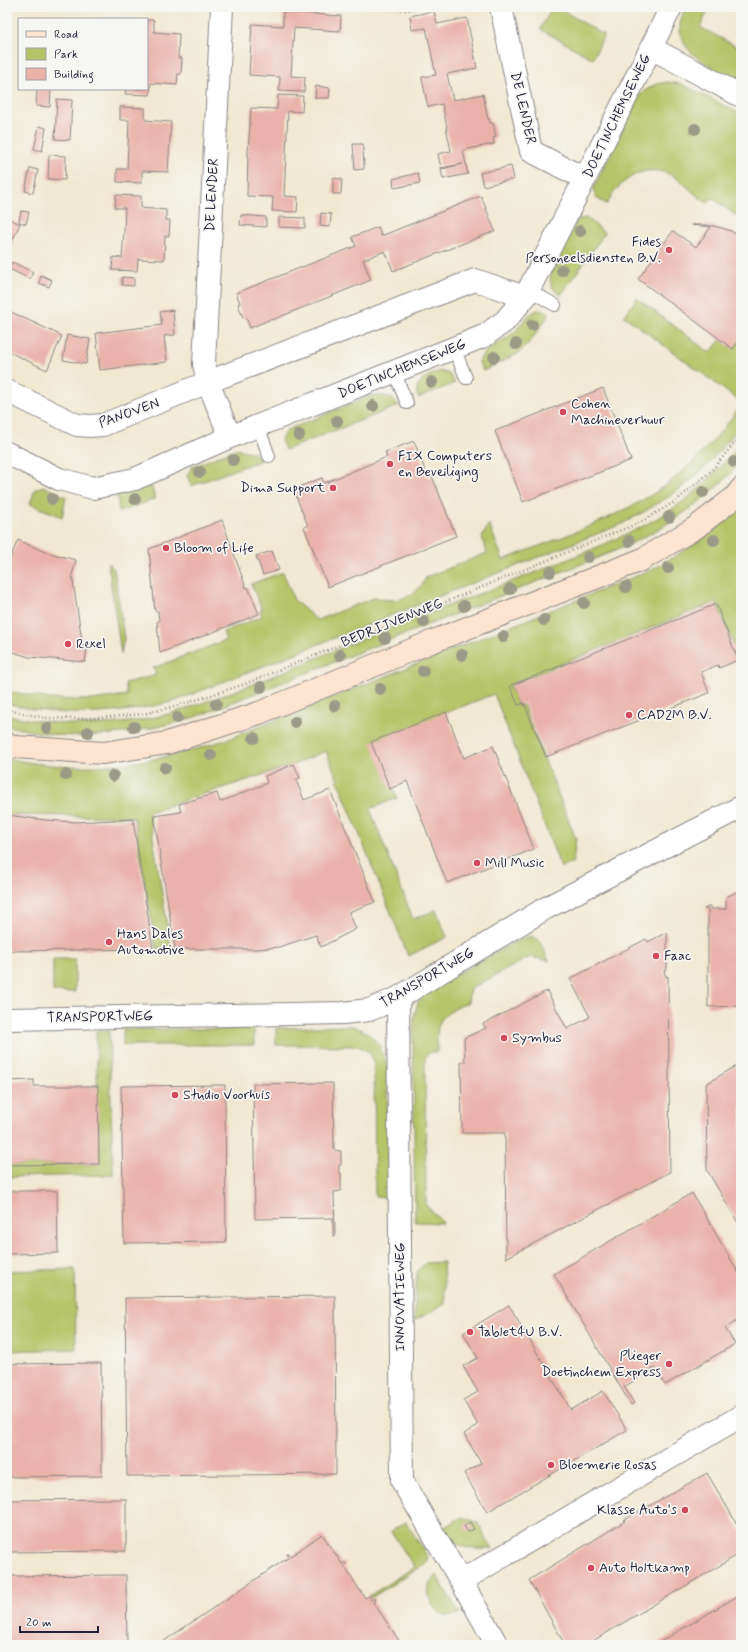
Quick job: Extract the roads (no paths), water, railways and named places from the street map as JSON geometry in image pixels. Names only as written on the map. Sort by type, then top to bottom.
[{"type":"main road","points":[[7,744],[16,747],[103,753],[167,743],[259,713],[641,560],[695,528],[734,497],[741,489]]},
{"type":"street","name":"DE LENDER","points":[[222,7],[204,364],[208,382],[230,437]]},
{"type":"street","name":"DE LENDER","points":[[502,7],[531,151],[585,179]]},
{"type":"street","name":"DOETINCHEMSEWEG","points":[[7,453],[59,479],[93,488],[135,479],[230,437],[484,336],[505,321],[527,293],[671,7]]},
{"type":"street","name":"DOETINCHEMSEWEG","points":[[651,48],[741,96]]},
{"type":"street","points":[[208,382],[475,280],[527,293]]},
{"type":"street","name":"PANOVEN","points":[[7,391],[77,425],[90,426],[103,424],[208,382]]},
{"type":"street","name":"TRANSPORTWEG","points":[[7,1019],[343,1013],[368,1010],[398,998],[546,908],[741,807]]},
{"type":"street","name":"INNOVATIEWEG","points":[[398,998],[402,1481],[497,1645]]},
{"type":"street","points":[[461,1581],[741,1416]]},
{"type":"lane","points":[[527,293],[555,305]]},
{"type":"lane","points":[[454,348],[466,378]]},
{"type":"lane","points":[[394,372],[407,403]]},
{"type":"lane","points":[[258,426],[269,456]]},
{"type":"place","name":"Fides Personeelsdiensten B.V.","points":[[669,250]]},
{"type":"place","name":"Cohen Machineverhuur","points":[[563,412]]},
{"type":"place","name":"FIX Computers en Beveiliging","points":[[390,464]]},
{"type":"place","name":"Dima Support","points":[[333,488]]},
{"type":"place","name":"Bloom of Life","points":[[166,548]]},
{"type":"place","name":"Rexel","points":[[68,644]]},
{"type":"place","name":"CAD2M B.V.","points":[[629,715]]},
{"type":"place","name":"Mill Music","points":[[477,863]]},
{"type":"place","name":"Hans Dales Automotive","points":[[109,942]]},
{"type":"place","name":"Faac","points":[[656,956]]},
{"type":"place","name":"Symbus","points":[[504,1038]]},
{"type":"place","name":"Studio Voorhuis","points":[[175,1095]]},
{"type":"place","name":"Tablet4U B.V.","points":[[470,1332]]},
{"type":"place","name":"Plieger Doetinchem Express","points":[[669,1364]]},
{"type":"place","name":"Bloemerie Rosas","points":[[551,1465]]},
{"type":"place","name":"Klasse Auto's","points":[[685,1510]]},
{"type":"place","name":"Auto Holtkamp","points":[[591,1568]]}]
